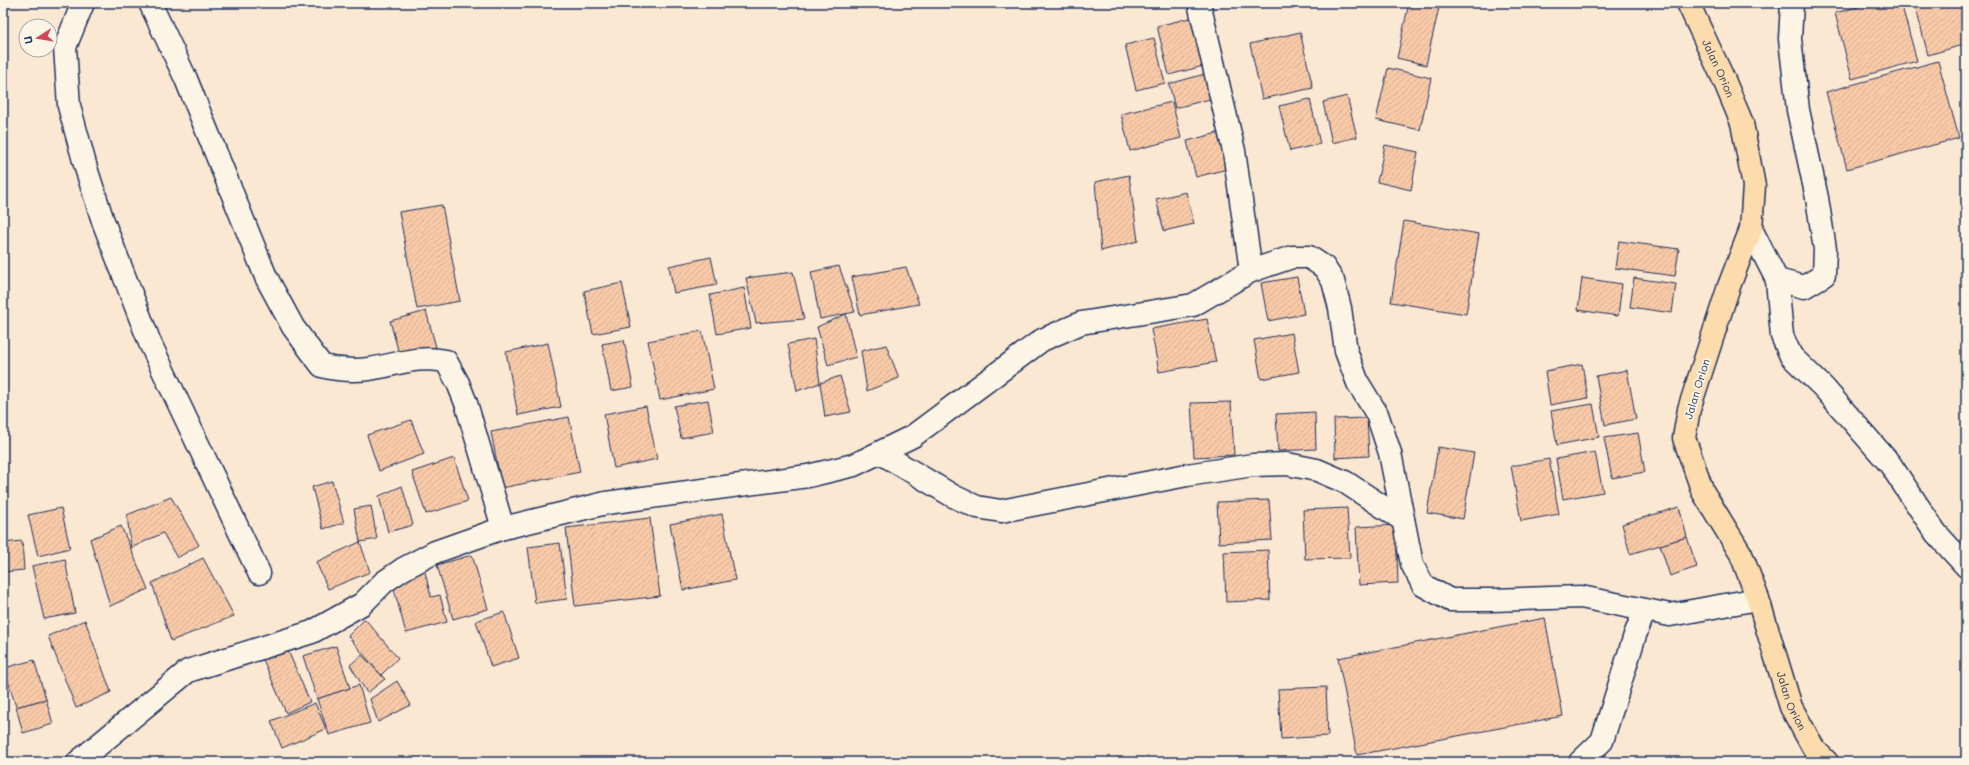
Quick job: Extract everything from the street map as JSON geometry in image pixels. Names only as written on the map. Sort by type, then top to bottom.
[{"type":"highway","name":"Jalan Orion","points":[[1688,3],[1724,80],[1742,123],[1754,186],[1751,229],[1729,286],[1689,409],[1684,438],[1703,492],[1741,554],[1758,600],[1791,707],[1814,749],[1827,762]]},
{"type":"street","points":[[82,3],[65,47],[69,106],[86,168],[103,221],[150,343],[260,573]]},
{"type":"street","points":[[150,3],[186,79],[266,277],[293,327],[322,366],[342,370],[368,369],[430,358],[446,361],[458,383],[466,403],[503,528]]},
{"type":"street","points":[[1199,3],[1234,151],[1251,271]]},
{"type":"street","points":[[1777,280],[1804,287],[1824,275],[1825,249],[1798,110],[1790,40],[1792,3]]},
{"type":"street","points":[[1751,229],[1777,280],[1782,336],[1791,356],[1824,388],[1890,464],[1936,533],[1966,566]]},
{"type":"street","points":[[78,762],[188,671],[312,632],[362,604],[384,582],[403,569],[435,552],[503,528],[606,503],[808,476],[854,465],[913,436],[1042,340],[1081,323],[1193,305],[1251,271],[1292,257],[1309,256],[1324,267],[1333,281],[1340,308],[1346,352],[1358,383],[1377,414],[1390,453],[1412,564],[1423,585],[1450,600],[1581,597],[1670,615],[1758,600]]},
{"type":"street","points":[[881,453],[953,496],[977,508],[1001,510],[1187,475],[1253,465],[1287,464],[1317,470],[1345,482],[1403,520]]},
{"type":"street","points":[[1580,762],[1602,741],[1635,636],[1645,610]]},
{"type":"building","points":[[1409,3],[1440,3],[1426,65],[1397,58]]},
{"type":"building","points":[[1872,3],[1901,3],[1917,61],[1852,79],[1835,13]]},
{"type":"building","points":[[1920,3],[1966,3],[1966,44],[1928,55],[1915,5]]},
{"type":"building","points":[[1194,17],[1207,65],[1169,75],[1157,26]]},
{"type":"building","points":[[1300,32],[1313,88],[1262,99],[1250,44]]},
{"type":"building","points":[[1154,38],[1165,83],[1136,90],[1125,45]]},
{"type":"building","points":[[1938,61],[1959,138],[1847,169],[1826,92]]},
{"type":"building","points":[[1388,68],[1431,78],[1420,130],[1376,120]]},
{"type":"building","points":[[1212,72],[1218,97],[1175,108],[1169,84]]},
{"type":"building","points":[[1347,96],[1357,137],[1332,143],[1323,102]]},
{"type":"building","points":[[1310,99],[1320,144],[1290,151],[1279,106]]},
{"type":"building","points":[[1172,102],[1181,138],[1130,151],[1121,114]]},
{"type":"building","points":[[1221,132],[1231,168],[1196,177],[1187,141]]},
{"type":"building","points":[[1385,145],[1418,152],[1411,190],[1377,182]]},
{"type":"building","points":[[1129,175],[1138,241],[1101,251],[1095,182]]},
{"type":"building","points":[[1186,192],[1194,224],[1164,231],[1156,199]]},
{"type":"building","points":[[442,205],[460,301],[417,309],[399,212]]},
{"type":"building","points":[[1404,221],[1479,234],[1466,314],[1391,302]]},
{"type":"building","points":[[1619,241],[1679,249],[1675,276],[1615,268]]},
{"type":"building","points":[[711,257],[717,285],[674,293],[669,266]]},
{"type":"building","points":[[839,266],[855,312],[820,319],[811,272]]},
{"type":"building","points":[[906,267],[919,304],[860,315],[852,277]]},
{"type":"building","points":[[793,272],[804,319],[756,323],[746,278]]},
{"type":"building","points":[[1297,277],[1304,314],[1268,321],[1261,283]]},
{"type":"building","points":[[1582,278],[1622,284],[1618,316],[1578,310]]},
{"type":"building","points":[[1634,278],[1676,284],[1672,313],[1630,307]]},
{"type":"building","points":[[622,283],[631,327],[593,334],[584,291]]},
{"type":"building","points":[[744,288],[751,328],[717,334],[710,295]]},
{"type":"building","points":[[426,311],[436,347],[400,357],[390,321]]},
{"type":"building","points":[[846,314],[856,357],[828,365],[817,327]]},
{"type":"building","points":[[1207,319],[1216,362],[1159,372],[1151,329]]},
{"type":"building","points":[[702,331],[714,389],[660,400],[648,341]]},
{"type":"building","points":[[1292,333],[1299,372],[1261,379],[1254,340]]},
{"type":"building","points":[[814,339],[820,383],[797,391],[788,344]]},
{"type":"building","points":[[624,340],[633,387],[611,391],[602,344]]},
{"type":"building","points":[[548,343],[561,407],[518,415],[506,352]]},
{"type":"building","points":[[886,345],[899,378],[867,391],[861,351]]},
{"type":"building","points":[[1582,364],[1588,398],[1550,405],[1545,371]]},
{"type":"building","points":[[1627,370],[1636,419],[1605,425],[1596,376]]},
{"type":"building","points":[[840,376],[851,412],[825,417],[820,383]]},
{"type":"building","points":[[708,400],[714,432],[681,438],[674,406]]},
{"type":"building","points":[[1231,402],[1234,455],[1194,457],[1191,403]]},
{"type":"building","points":[[1593,404],[1599,437],[1557,445],[1551,411]]},
{"type":"building","points":[[646,406],[657,459],[614,468],[604,414]]},
{"type":"building","points":[[1315,412],[1316,449],[1278,451],[1276,414]]},
{"type":"building","points":[[569,417],[580,472],[502,488],[491,432]]},
{"type":"building","points":[[1367,418],[1369,456],[1335,458],[1334,419]]},
{"type":"building","points":[[411,420],[424,454],[379,471],[367,435]]},
{"type":"building","points":[[1638,433],[1645,472],[1612,478],[1604,438]]},
{"type":"building","points":[[1438,447],[1474,453],[1463,519],[1427,513]]},
{"type":"building","points":[[1595,452],[1603,492],[1563,499],[1556,459]]},
{"type":"building","points":[[454,458],[468,501],[426,514],[412,472]]},
{"type":"building","points":[[1549,459],[1559,514],[1521,521],[1511,466]]},
{"type":"building","points":[[332,481],[344,523],[323,529],[312,487]]},
{"type":"building","points":[[402,486],[413,525],[388,532],[379,496]]},
{"type":"building","points":[[171,497],[199,545],[177,558],[163,533],[131,548],[127,515]]},
{"type":"building","points":[[1269,500],[1272,540],[1219,543],[1217,502]]},
{"type":"building","points":[[371,506],[377,539],[360,542],[354,509]]},
{"type":"building","points":[[1679,507],[1687,537],[1630,554],[1622,524]]},
{"type":"building","points":[[61,508],[70,548],[38,556],[28,515]]},
{"type":"building","points":[[1347,508],[1350,558],[1305,559],[1303,510]]},
{"type":"building","points":[[722,514],[735,580],[683,590],[670,524]]},
{"type":"building","points":[[650,518],[660,596],[575,606],[566,528]]},
{"type":"building","points":[[1396,525],[1398,583],[1359,585],[1356,527]]},
{"type":"building","points":[[121,526],[148,589],[110,606],[90,539]]},
{"type":"building","points":[[1687,537],[1697,567],[1670,576],[1660,545]]},
{"type":"building","points":[[22,541],[24,570],[3,572],[3,543]]},
{"type":"building","points":[[360,542],[370,572],[328,589],[316,562]]},
{"type":"building","points":[[560,543],[567,599],[535,603],[528,547]]},
{"type":"building","points":[[1268,550],[1270,600],[1226,602],[1224,552]]},
{"type":"building","points":[[472,555],[488,609],[453,619],[437,565]]},
{"type":"building","points":[[203,558],[234,616],[171,641],[152,583]]},
{"type":"building","points":[[65,559],[75,613],[44,619],[32,566]]},
{"type":"building","points":[[424,568],[431,597],[440,595],[447,622],[406,633],[392,582]]},
{"type":"building","points":[[504,612],[519,658],[491,667],[476,621]]},
{"type":"building","points":[[1545,618],[1563,716],[1357,755],[1338,658]]},
{"type":"building","points":[[365,619],[398,658],[381,675],[348,636]]},
{"type":"building","points":[[85,620],[111,692],[76,708],[48,636]]},
{"type":"building","points":[[286,646],[310,702],[286,713],[262,657]]},
{"type":"building","points":[[336,646],[350,688],[317,699],[303,656]]},
{"type":"building","points":[[362,655],[385,679],[367,693],[350,665]]},
{"type":"building","points":[[34,660],[46,699],[16,707],[4,668]]},
{"type":"building","points":[[397,681],[411,705],[378,722],[370,699]]},
{"type":"building","points":[[359,685],[370,723],[329,735],[317,699]]},
{"type":"building","points":[[1326,687],[1328,736],[1281,739],[1278,689]]},
{"type":"building","points":[[46,699],[53,724],[23,733],[16,707]]},
{"type":"building","points":[[315,703],[326,729],[282,748],[271,721]]},
{"type":"building","points":[[3,733],[6,751],[3,752]]}]
